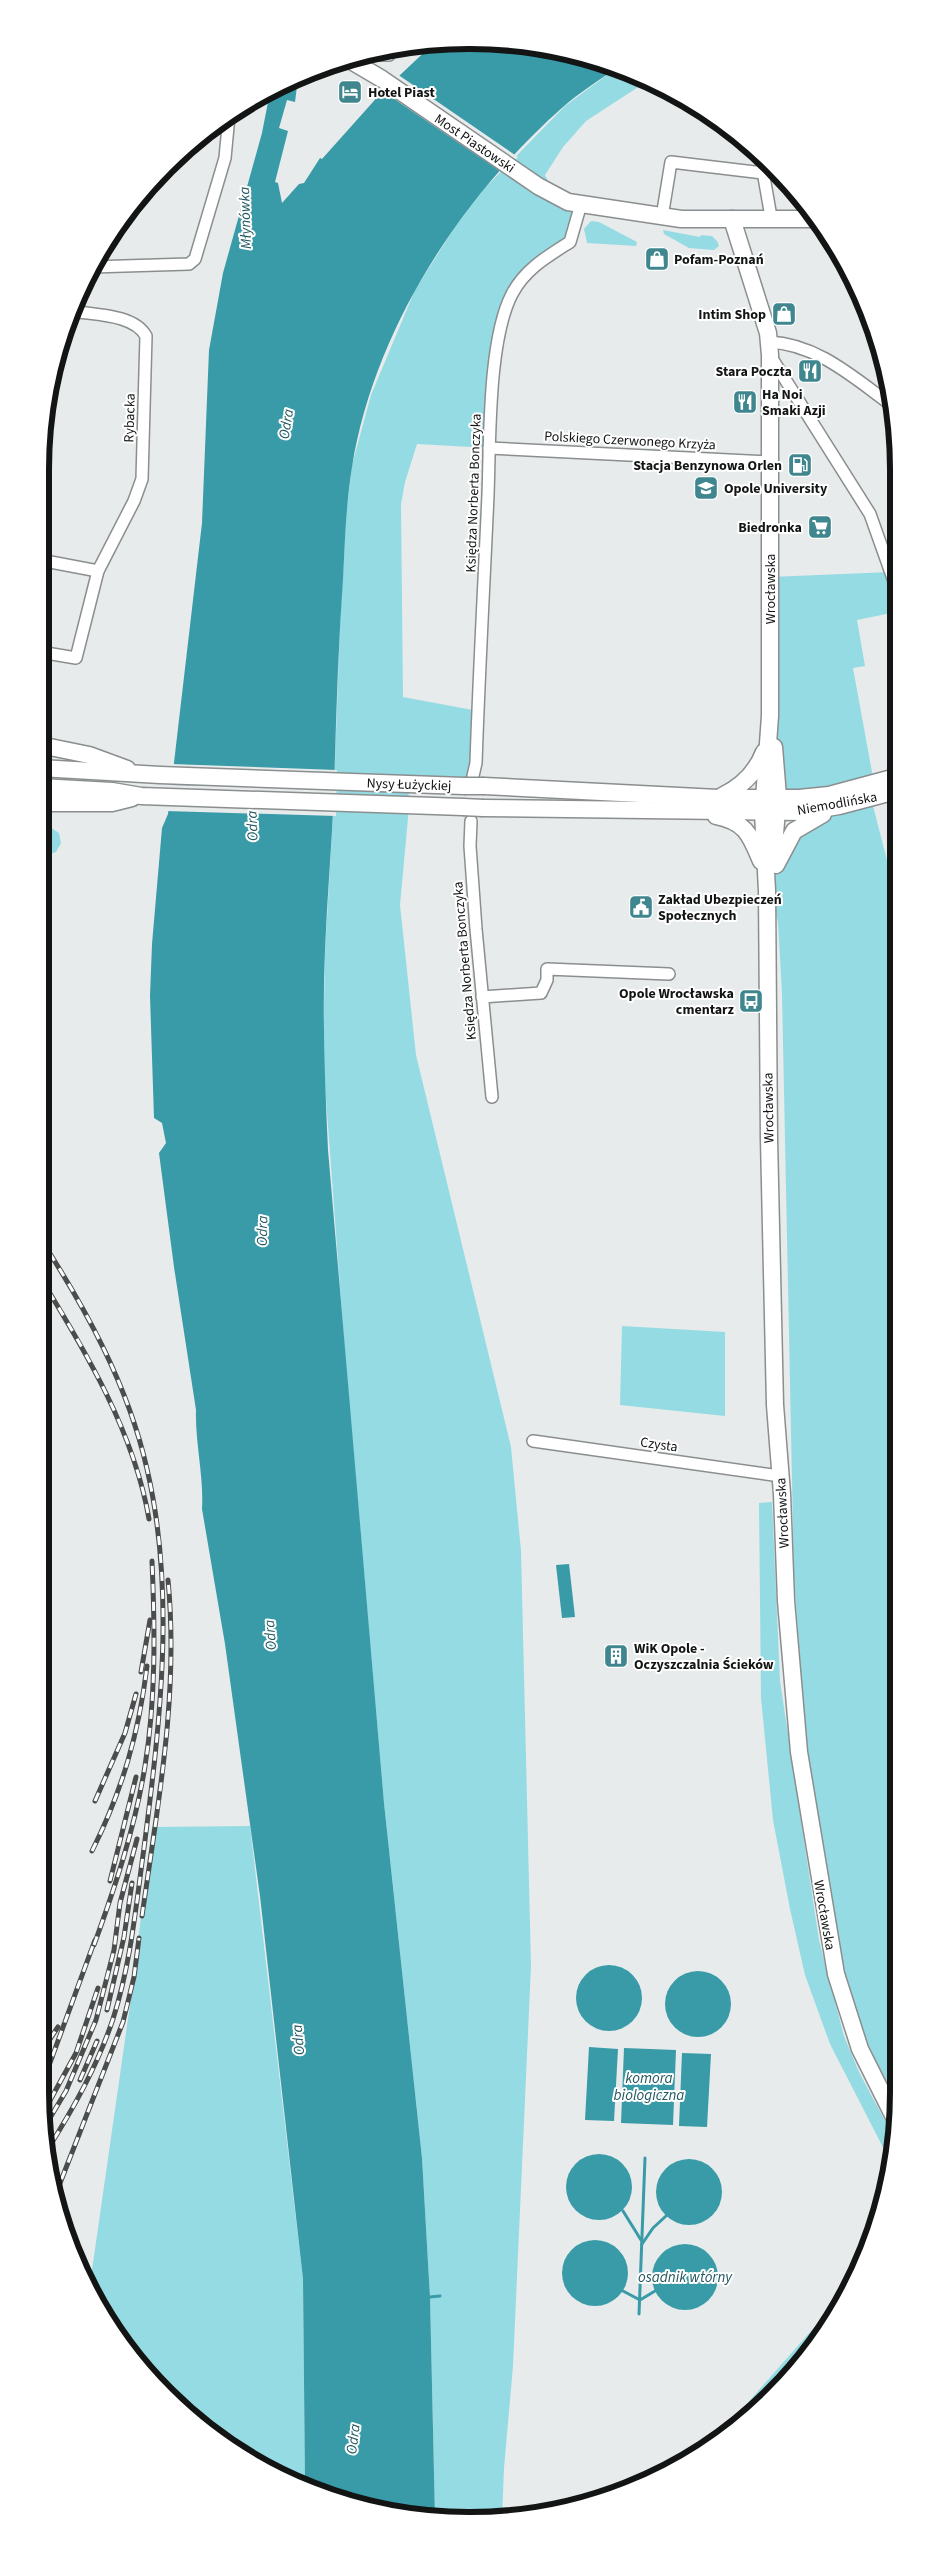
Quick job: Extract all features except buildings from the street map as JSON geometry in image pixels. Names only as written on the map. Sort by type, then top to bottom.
[{"type":"main road","name":"Most Piastowski","points":[[357,64],[382,79],[558,198],[580,204],[662,217],[702,220],[771,217],[807,219]]},
{"type":"main road","name":"Wrocławska","points":[[732,219],[764,319],[769,349],[770,716],[767,746],[771,805],[767,891],[769,1159],[775,1404],[786,1601],[795,1715],[807,1807],[836,1974],[860,2049],[889,2108]]},
{"type":"main road","name":"Wrocławska","points":[[770,716],[778,776],[771,805]]},
{"type":"main road","points":[[718,798],[738,787],[752,774],[767,746]]},
{"type":"main road","points":[[49,747],[89,755],[141,774]]},
{"type":"main road","name":"Nysy Łużyckiej","points":[[49,769],[406,784],[473,783],[718,798],[771,805]]},
{"type":"main road","name":"Niemodlińska","points":[[771,805],[798,798],[829,795],[890,779]]},
{"type":"main road","name":"Nysy Łużyckiej","points":[[49,788],[93,790],[112,797],[140,796],[483,808],[695,811],[771,805]]},
{"type":"main road","name":"Niemodlińska","points":[[771,805],[839,806],[890,793]]},
{"type":"main road","points":[[49,802],[112,797]]},
{"type":"main road","points":[[768,872],[794,831],[808,821],[839,806]]},
{"type":"main road","points":[[695,811],[728,818],[741,825],[749,834],[768,872]]},
{"type":"street","points":[[101,267],[189,264],[195,259],[199,252],[225,158],[228,125]]},
{"type":"street","points":[[662,217],[671,162],[763,173]]},
{"type":"street","points":[[762,167],[771,217]]},
{"type":"street","name":"Księdza Norberta Bonczyka","points":[[473,783],[476,763],[489,448],[496,360],[508,304],[516,286],[545,258],[570,242],[580,204]]},
{"type":"street","name":"Rybacka","points":[[79,312],[122,319],[142,329],[146,336],[142,479],[134,501],[98,571]]},
{"type":"street","points":[[884,400],[821,356],[802,347],[788,343],[769,349],[870,514],[890,570]]},
{"type":"street","name":"Polskiego Czerwonego Krzyża","points":[[489,448],[770,462]]},
{"type":"street","points":[[49,562],[98,571],[76,658],[49,654]]},
{"type":"street","name":"Księdza Norberta Bonczyka","points":[[471,821],[470,846],[492,1097]]},
{"type":"street","points":[[482,997],[541,993],[547,980],[547,969],[669,974]]},
{"type":"street","name":"Czysta","points":[[533,1442],[780,1476]]},
{"type":"shaded area","points":[[610,73],[641,85],[586,121],[563,147],[545,175],[548,181],[543,189],[581,204],[572,233],[545,257],[507,304],[489,448],[417,444],[405,482],[401,504],[403,697],[478,711],[477,783],[409,781],[408,818],[400,905],[416,1055],[511,1447],[521,1551],[531,1966],[513,2366],[502,2511],[442,2511],[435,2510],[430,2297],[422,2158],[384,1803],[345,1354],[323,1058],[325,952],[333,816],[340,623],[347,507],[352,465],[371,395],[415,290],[455,227],[485,188],[565,106]]},
{"type":"shaded area","points":[[591,221],[599,222],[637,242],[636,246],[587,243],[584,229]]},
{"type":"shaded area","points":[[663,230],[700,237],[701,235],[712,236],[719,246],[714,250],[689,248],[664,234]]},
{"type":"shaded area","points":[[890,572],[890,613],[857,620],[865,666],[853,668],[874,783],[778,797],[770,577]]},
{"type":"shaded area","points":[[871,798],[888,864],[890,864],[890,2091],[865,2037],[844,1974],[815,1808],[805,1730],[794,1578],[782,993],[778,922],[771,895],[781,856],[794,831]]},
{"type":"shaded area","points":[[49,827],[59,833],[61,843],[56,852],[49,854]]},
{"type":"shaded area","points":[[622,1326],[725,1332],[725,1416],[620,1405]]},
{"type":"shaded area","points":[[772,1502],[780,1681],[819,1940],[844,2036],[859,2072],[888,2127],[886,2153],[830,2044],[805,1975],[790,1909],[773,1820],[761,1698],[759,1503]]},
{"type":"shaded area","points":[[250,1826],[303,2279],[305,2479],[259,2456],[213,2425],[192,2408],[153,2369],[136,2348],[105,2302],[91,2276],[131,1998],[152,1827]]},
{"type":"shaded area","points":[[827,2313],[786,2369],[734,2419]]},
{"type":"water","points":[[470,49],[524,52],[578,63],[610,73],[569,102],[525,143],[490,182],[457,225],[427,270],[401,317],[380,366],[363,416],[348,495],[338,658],[333,811],[324,975],[324,1050],[328,1150],[384,1803],[422,2158],[430,2297],[435,2510],[415,2509],[361,2498],[305,2479],[303,2279],[260,1896],[225,1644],[202,1509],[202,1484],[196,1410],[159,1153],[166,1143],[162,1123],[154,1118],[150,996],[152,944],[162,828],[168,814],[202,523],[209,350],[223,273],[262,133],[268,100],[297,86],[295,102],[287,100],[279,128],[288,131],[275,182],[278,183],[282,203],[299,184],[304,183],[320,158],[322,159],[381,93],[425,51]]},
{"type":"water","points":[[569,1564],[575,1617],[562,1618],[556,1565]]},
{"type":"water","points":[[615,1965],[633,1974],[640,1985],[642,1998],[640,2011],[633,2022],[622,2029],[603,2031],[585,2022],[578,2011],[576,1992],[585,1974],[596,1967]]},
{"type":"water","points":[[704,1971],[722,1980],[729,1991],[731,2004],[729,2017],[722,2028],[711,2035],[692,2037],[674,2028],[667,2017],[665,1998],[674,1980],[685,1973]]},
{"type":"water","name":"komora biologiczna","points":[[589,2047],[618,2049],[614,2121],[585,2120]]},
{"type":"water","name":"komora biologiczna","points":[[624,2048],[676,2050],[673,2125],[621,2123]]},
{"type":"water","name":"komora biologiczna","points":[[682,2053],[711,2054],[707,2127],[679,2126]]},
{"type":"water","points":[[605,2154],[623,2163],[630,2174],[632,2187],[630,2200],[623,2211],[612,2218],[593,2220],[575,2211],[568,2200],[566,2181],[575,2163],[586,2156]]},
{"type":"water","points":[[695,2159],[713,2168],[720,2179],[722,2192],[720,2205],[713,2216],[702,2223],[683,2225],[665,2216],[658,2205],[656,2186],[665,2168],[676,2161]]},
{"type":"water","name":"osadnik wtórny","points":[[601,2240],[619,2249],[626,2260],[628,2273],[626,2286],[619,2297],[608,2304],[589,2306],[571,2297],[564,2286],[562,2267],[571,2249],[582,2242]]},
{"type":"water","name":"osadnik wtórny","points":[[691,2244],[709,2253],[716,2264],[718,2277],[716,2290],[709,2301],[698,2308],[679,2310],[661,2301],[654,2290],[652,2271],[661,2253],[672,2246]]},
{"type":"pier","points":[[397,74],[518,157],[503,173],[381,90]]},
{"type":"pier","points":[[171,764],[337,770],[336,816],[166,811],[169,785],[232,786],[169,784]]},
{"type":"waterway","points":[[639,2314],[645,2158]]},
{"type":"waterway","points":[[623,2211],[641,2240]]},
{"type":"waterway","points":[[642,2244],[653,2228],[666,2216]]},
{"type":"waterway","points":[[623,2291],[640,2300],[655,2291]]},
{"type":"waterway","points":[[430,2297],[440,2296]]},
{"type":"railway","points":[[49,1252],[104,1349],[129,1407],[139,1438],[156,1516],[163,1610],[160,1706],[150,1801],[129,1955],[113,2019],[100,2054],[75,2104],[52,2142]]},
{"type":"railway","points":[[49,1292],[91,1364],[120,1424],[142,1487],[149,1519]]},
{"type":"railway","points":[[94,1945],[124,1857],[141,1789],[149,1740],[154,1664],[152,1561]]},
{"type":"railway","points":[[142,1916],[160,1790],[169,1707],[171,1623],[168,1580]]},
{"type":"railway","points":[[141,1672],[150,1620]]},
{"type":"railway","points":[[92,1851],[103,1829],[128,1761],[144,1691],[147,1666]]},
{"type":"railway","points":[[95,1801],[125,1733],[136,1694]]},
{"type":"railway","points":[[110,1881],[136,1777]]},
{"type":"railway","points":[[50,2118],[66,2091],[96,2020],[114,1950],[120,1903],[137,1839]]},
{"type":"railway","points":[[107,2010],[124,1937],[132,1883]]},
{"type":"railway","points":[[59,2185],[123,2022],[134,1977],[139,1938]]},
{"type":"railway","points":[[49,2065],[95,1940]]},
{"type":"railway","points":[[49,2102],[76,2053],[98,1988]]},
{"type":"railway","points":[[49,2040],[58,2027]]},
{"type":"railway","points":[[80,2080],[97,2041]]},
{"type":"place","name":"Hotel Piast","points":[[350,92]]},
{"type":"place","name":"Pofam-Poznań","points":[[657,259]]},
{"type":"place","name":"Intim Shop","points":[[784,314]]},
{"type":"place","name":"Stara Poczta","points":[[810,371]]},
{"type":"place","name":"Ha Noi Smaki Azji","points":[[745,402]]},
{"type":"place","name":"Stacja Benzynowa Orlen","points":[[800,465]]},
{"type":"place","name":"Opole University","points":[[706,488]]},
{"type":"place","name":"Biedronka","points":[[820,527]]},
{"type":"place","name":"Zakład Ubezpieczeń Społecznych","points":[[641,907]]},
{"type":"place","name":"Opole Wrocławska cmentarz","points":[[751,1001]]},
{"type":"place","name":"WiK Opole - Oczyszczalnia Ścieków","points":[[616,1656]]},
{"type":"water label","name":"Młynówka","points":[[245,218]]},
{"type":"water label","name":"Odra","points":[[286,424]]},
{"type":"water label","name":"Odra","points":[[252,826]]},
{"type":"water label","name":"Odra","points":[[262,1231]]},
{"type":"water label","name":"Odra","points":[[270,1635]]},
{"type":"water label","name":"Odra","points":[[298,2040]]},
{"type":"water label","name":"Odra","points":[[353,2439]]}]
